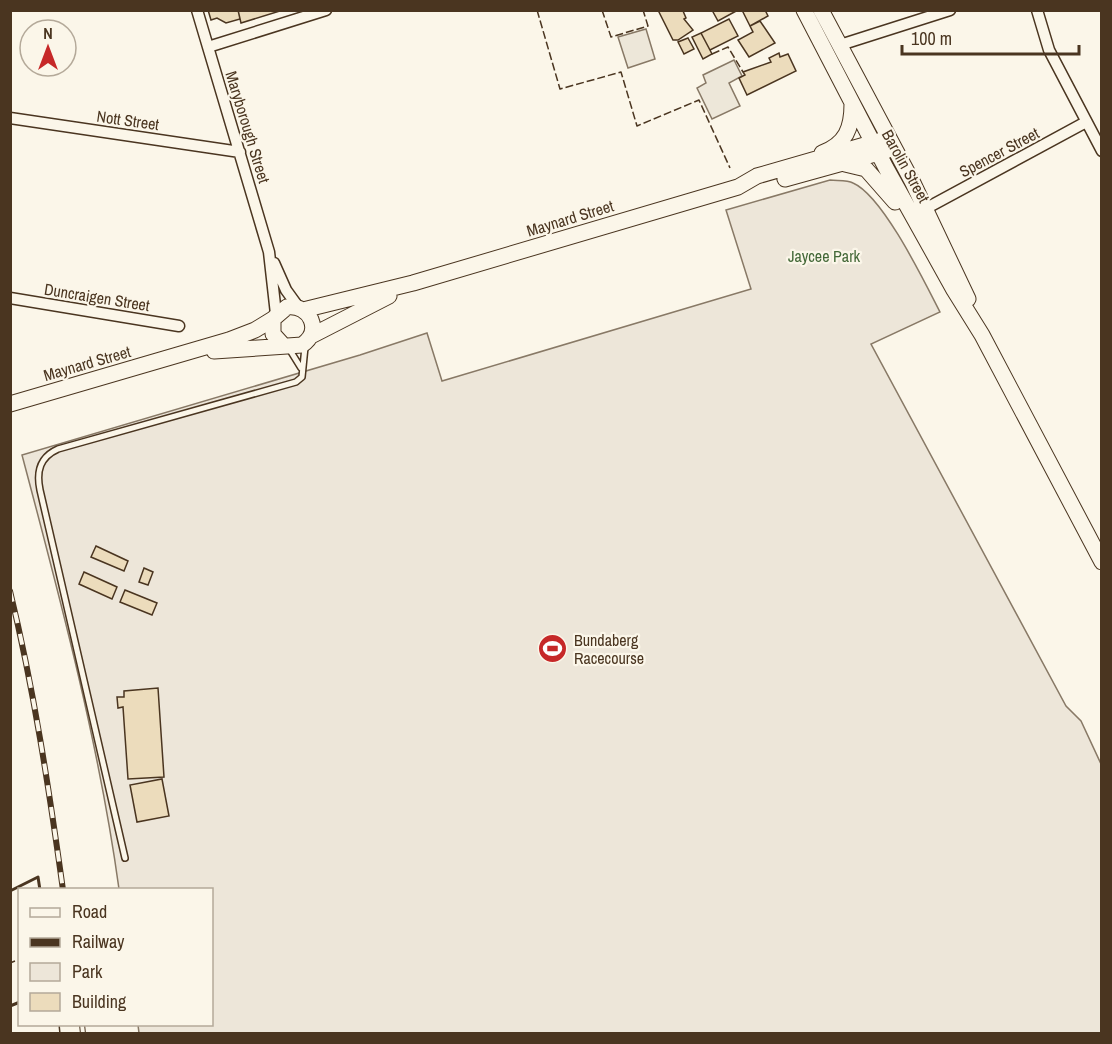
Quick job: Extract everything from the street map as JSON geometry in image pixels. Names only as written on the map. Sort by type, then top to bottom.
[{"type":"street","name":"Maryborough Street","points":[[197,10],[269,252],[286,290],[301,309]]},
{"type":"street","points":[[208,47],[327,10]]},
{"type":"street","name":"Barolin Street","points":[[804,10],[940,266],[982,335],[1101,562]]},
{"type":"street","name":"Barolin Street","points":[[821,10],[892,143],[963,285],[982,335]]},
{"type":"street","points":[[840,45],[950,10]]},
{"type":"street","points":[[1037,10],[1049,50],[1101,151]]},
{"type":"street","points":[[789,168],[838,146],[850,129],[852,103]]},
{"type":"street","name":"Nott Street","points":[[10,118],[240,152]]},
{"type":"street","name":"Spencer Street","points":[[925,209],[1086,122]]},
{"type":"street","name":"Maynard Street","points":[[738,187],[760,186],[843,164],[892,143]]},
{"type":"street","name":"Maynard Street","points":[[301,309],[412,283],[738,187],[757,176],[876,149]]},
{"type":"street","points":[[843,164],[866,169],[883,184],[940,266]]},
{"type":"street","name":"Maryborough Street","points":[[269,252],[275,317]]},
{"type":"street","name":"Maynard Street","points":[[308,339],[412,283]]},
{"type":"street","name":"Duncraigen Street","points":[[10,298],[179,326]]},
{"type":"street","points":[[286,307],[301,309],[312,322],[308,339],[297,346],[286,346],[273,334],[275,317],[286,307]]},
{"type":"street","name":"Maynard Street","points":[[10,404],[255,330],[275,317]]},
{"type":"street","name":"Maynard Street","points":[[174,356],[286,346]]},
{"type":"lane","points":[[126,858],[40,490],[40,465],[50,453],[58,449],[296,382],[302,377],[301,369],[308,339]]},
{"type":"lane","points":[[286,346],[301,369]]},
{"type":"green space","name":"Bundaberg Racecourse","points":[[830,180],[853,183],[865,191],[889,221],[940,312],[871,344],[1066,706],[1081,721],[1101,764],[1101,1033],[139,1033],[138,1026],[213,1026],[213,888],[119,888],[90,725],[22,455],[427,333],[442,381],[751,289],[726,210]]},
{"type":"shaded area","points":[[646,29],[655,59],[628,68],[618,37]]},
{"type":"shaded area","points":[[734,60],[742,76],[729,83],[740,106],[712,119],[697,88],[706,83],[703,75]]},
{"type":"building","points":[[208,10],[238,10],[240,19],[226,23],[217,18],[211,20]]},
{"type":"building","points":[[238,10],[283,10],[241,23]]},
{"type":"building","points":[[658,10],[683,11],[686,18],[684,19],[693,30],[678,40],[673,40]]},
{"type":"building","points":[[712,10],[738,10],[718,21]]},
{"type":"building","points":[[742,10],[765,10],[768,16],[750,26]]},
{"type":"building","points":[[729,19],[738,36],[710,50],[701,33]]},
{"type":"building","points":[[760,21],[775,43],[749,57],[738,40],[753,32],[750,26]]},
{"type":"building","points":[[701,33],[712,54],[703,59],[692,37]]},
{"type":"building","points":[[688,38],[694,49],[684,54],[678,42]]},
{"type":"building","points":[[779,53],[780,57],[788,54],[796,71],[747,95],[739,78],[745,75],[743,72],[771,62],[769,58]]},
{"type":"building","points":[[96,546],[128,561],[124,571],[91,557]]},
{"type":"building","points":[[144,568],[153,572],[148,585],[139,582]]},
{"type":"building","points":[[84,572],[117,587],[112,599],[79,584]]},
{"type":"building","points":[[125,590],[157,603],[152,615],[120,602]]},
{"type":"building","points":[[158,688],[164,777],[128,779],[123,707],[118,708],[117,697],[124,697],[124,691]]},
{"type":"building","points":[[162,779],[169,816],[137,822],[130,785]]},
{"type":"railway","points":[[10,591],[40,740],[63,888]]},
{"type":"railway","points":[[82,1026],[83,1034]]},
{"type":"fence","points":[[537,10],[560,89],[621,72],[637,126],[699,100],[730,168]]},
{"type":"fence","points":[[602,10],[611,37],[648,26],[643,10]]},
{"type":"fence","points":[[712,54],[728,47],[743,72]]},
{"type":"fence","points":[[10,963],[15,961]]},
{"type":"fence","points":[[59,1026],[60,1034]]},
{"type":"wall","points":[[12,890],[38,877],[40,888]]},
{"type":"wall","points":[[10,1006],[18,1003]]},
{"type":"place","name":"Bundaberg Racecourse","points":[[553,649]]},
{"type":"park label","name":"Jaycee Park","points":[[824,256]]}]
